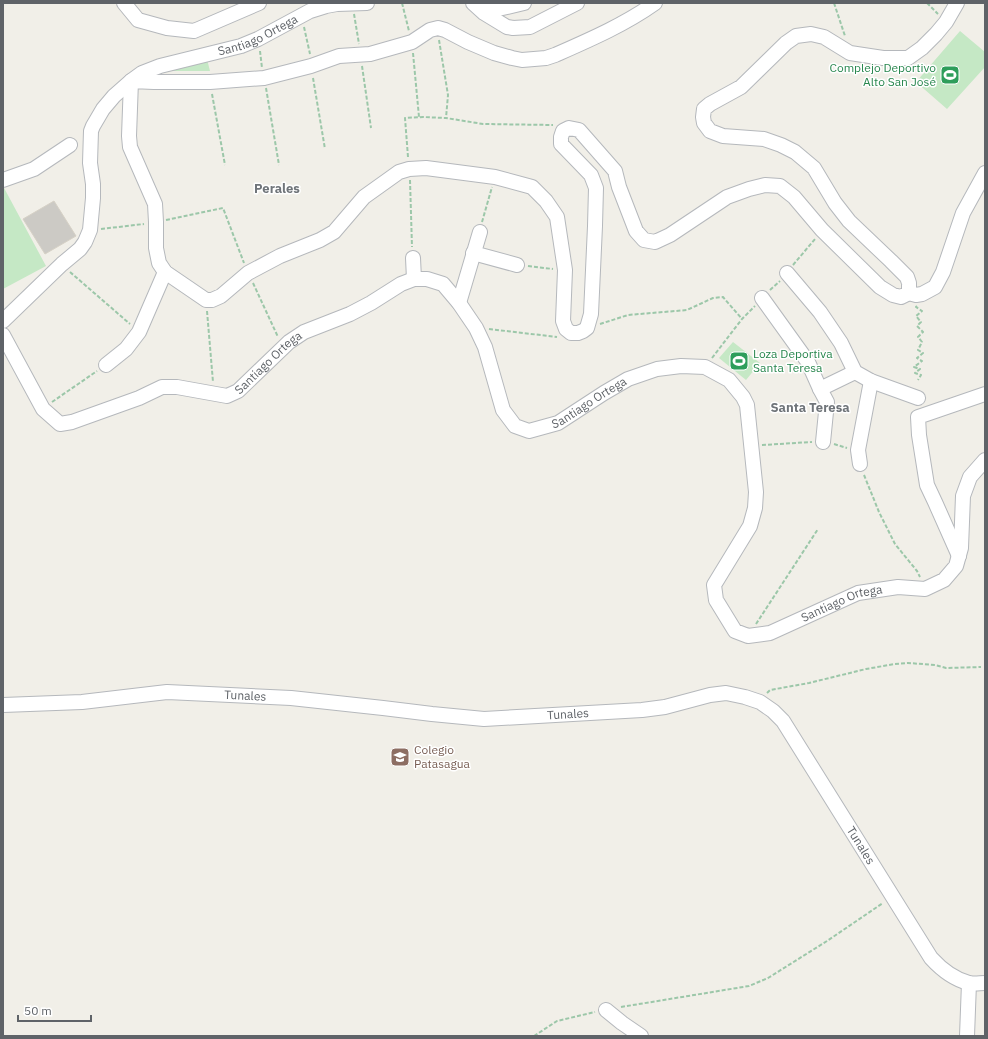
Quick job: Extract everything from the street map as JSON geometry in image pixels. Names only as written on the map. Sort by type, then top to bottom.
[{"type":"street","points":[[124,3],[138,20],[167,28],[194,31],[260,3]]},
{"type":"street","name":"Santiago Ortega","points":[[3,321],[62,264],[80,249],[85,242],[90,230],[93,184],[90,163],[91,131],[102,109],[131,81],[142,73],[160,66],[241,46],[258,39],[310,11],[337,4],[367,3]]},
{"type":"street","points":[[473,3],[484,13],[507,27],[513,28],[530,27],[577,3]]},
{"type":"street","points":[[484,3],[498,9],[524,3]]},
{"type":"street","points":[[655,3],[606,32],[546,58],[522,60],[512,58],[494,53],[438,28],[430,30],[412,42],[370,54],[339,56],[311,66],[264,78],[210,82],[131,81],[130,147],[155,204],[156,248],[159,263],[165,272],[206,300],[212,300],[221,296],[248,273],[280,256],[320,240],[334,232],[364,197],[399,172],[409,169],[426,168],[494,177],[532,187],[546,201],[557,217],[565,270],[562,322],[566,329],[571,333],[578,333],[587,328],[591,314],[596,188],[591,175],[561,144],[563,131],[569,128],[579,130],[615,171],[619,187],[636,231],[644,240],[655,242],[670,235],[727,197],[765,185],[780,186],[794,197],[822,230],[880,286],[893,295],[901,297],[916,294],[935,287],[943,272],[963,213],[985,173]]},
{"type":"street","points":[[916,294],[907,277],[849,221],[834,203],[814,168],[795,152],[781,145],[764,139],[722,136],[710,131],[704,123],[704,109],[710,104],[741,87],[786,43],[796,36],[811,34],[824,37],[850,53],[883,58],[908,58],[922,48],[946,22],[957,3]]},
{"type":"street","points":[[3,180],[34,169],[70,144]]},
{"type":"street","points":[[459,303],[480,232]]},
{"type":"street","points":[[473,253],[517,265]]},
{"type":"street","points":[[412,258],[414,279]]},
{"type":"street","points":[[106,364],[126,348],[139,332],[165,272]]},
{"type":"street","points":[[787,273],[820,312],[841,343],[854,372],[871,381],[918,398]]},
{"type":"street","name":"Santiago Ortega","points":[[3,335],[42,409],[60,424],[72,422],[139,398],[162,387],[177,387],[227,396],[238,391],[289,342],[304,332],[350,314],[401,284],[414,279],[427,279],[442,284],[459,303],[476,328],[485,347],[503,410],[514,426],[529,431],[558,423],[628,379],[657,369],[681,366],[705,367],[729,380],[743,397],[747,405],[756,492],[755,508],[750,526],[714,585],[716,600],[735,631],[748,636],[770,633],[858,593],[898,587],[925,589],[944,580],[956,566],[961,548],[963,496],[970,477],[985,460]]},
{"type":"street","points":[[762,298],[808,362],[827,402],[823,442]]},
{"type":"street","points":[[820,389],[854,372]]},
{"type":"street","points":[[860,464],[858,450],[871,381]]},
{"type":"street","points":[[959,556],[927,484],[919,435],[918,417],[985,394]]},
{"type":"street","name":"Tunales","points":[[3,705],[82,702],[167,692],[291,698],[484,719],[666,708],[710,695],[726,693],[745,697],[760,702],[773,710],[783,721],[931,958],[941,969],[954,977],[969,983],[985,983]]},
{"type":"street","points":[[967,1036],[969,983]]},
{"type":"street","points":[[606,1010],[622,1024],[640,1036]]},
{"type":"path","points":[[402,3],[412,42],[419,117]]},
{"type":"path","points":[[834,3],[850,53]]},
{"type":"path","points":[[927,3],[946,22]]},
{"type":"path","points":[[301,16],[310,55],[325,149]]},
{"type":"path","points":[[438,28],[448,95],[446,118]]},
{"type":"path","points":[[258,39],[279,165]]},
{"type":"path","points":[[210,82],[225,165]]},
{"type":"path","points":[[412,258],[409,169],[405,118],[446,118],[483,124],[552,125],[563,131]]},
{"type":"path","points":[[480,232],[494,177]]},
{"type":"path","points":[[90,230],[156,222],[222,208]]},
{"type":"path","points":[[62,264],[139,332]]},
{"type":"path","points":[[517,265],[565,270]]},
{"type":"path","points":[[916,294],[916,307],[922,311],[916,316],[921,322],[917,326],[923,332],[918,337],[922,342],[918,350],[923,353],[917,358],[922,361],[914,367],[920,369],[914,373],[921,375],[918,380]]},
{"type":"path","points":[[587,328],[628,315],[687,310],[713,298],[723,297],[742,319]]},
{"type":"path","points":[[206,300],[214,394]]},
{"type":"path","points":[[476,328],[557,337],[566,329]]},
{"type":"path","points":[[42,409],[106,364]]},
{"type":"path","points":[[751,445],[823,442],[858,450]]},
{"type":"path","points":[[860,464],[879,512],[896,544],[917,571],[925,589]]},
{"type":"path","points":[[748,636],[818,529]]},
{"type":"path","points":[[760,702],[770,690],[895,664],[908,663],[935,665],[946,668],[981,667]]},
{"type":"path","points":[[534,1036],[557,1021],[606,1010],[749,986],[768,978],[827,941],[892,897]]},
{"type":"green space","name":"Complejo Deportivo Alto San José","points":[[960,31],[985,52],[985,67],[947,109],[916,82]]},
{"type":"green space","points":[[207,59],[210,71],[162,71]]},
{"type":"green space","points":[[3,186],[46,266],[3,289]]},
{"type":"green space","name":"Loza Deportiva Santa Teresa","points":[[733,342],[760,363],[746,380],[719,358]]},
{"type":"building","points":[[54,201],[76,236],[45,254],[23,219]]},
{"type":"place","name":"Complejo Deportivo Alto San José","points":[[950,75]]},
{"type":"place","name":"Loza Deportiva Santa Teresa","points":[[739,361]]},
{"type":"place","name":"Colegio Patasagua","points":[[400,757]]},
{"type":"district","name":"Perales","points":[[277,188]]},
{"type":"district","name":"Santa Teresa","points":[[810,407]]}]
